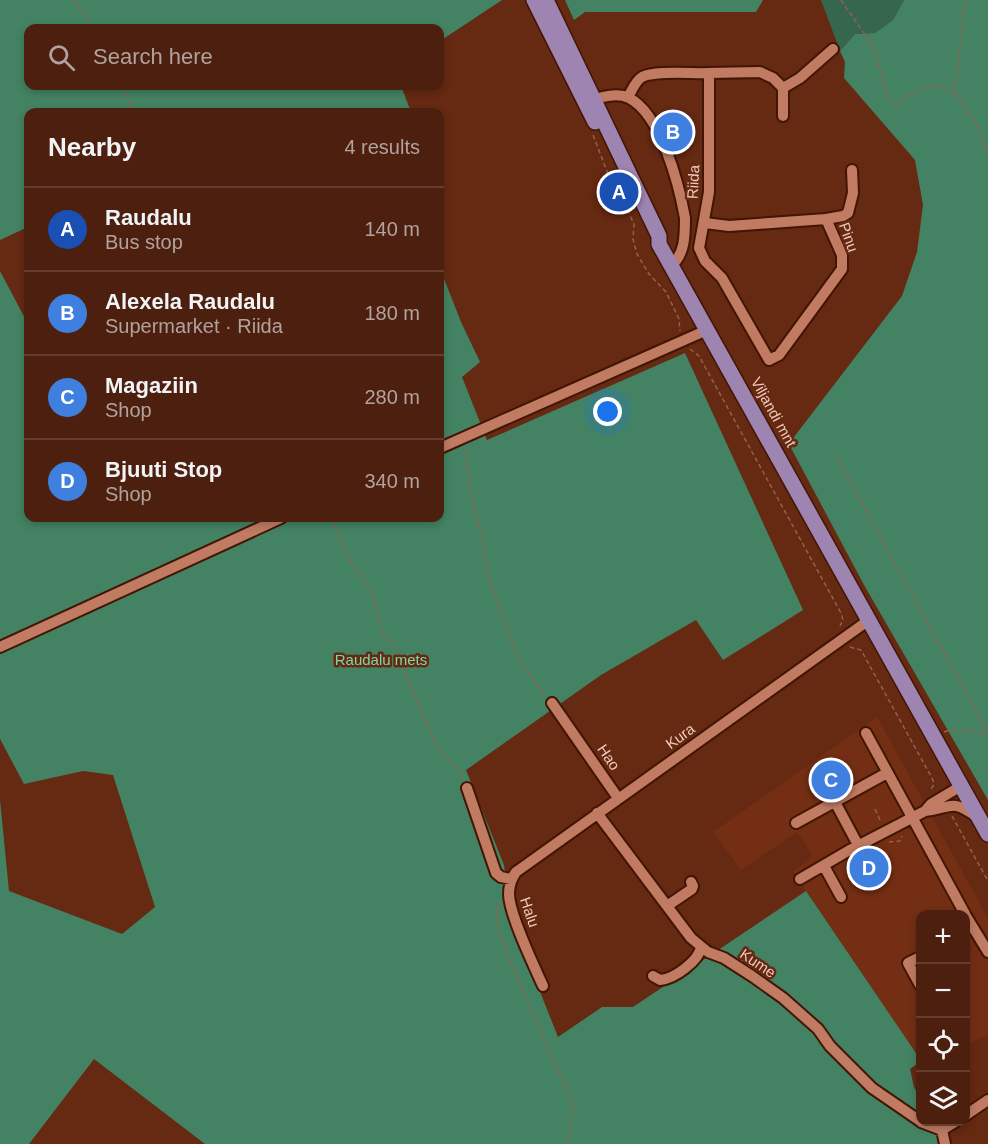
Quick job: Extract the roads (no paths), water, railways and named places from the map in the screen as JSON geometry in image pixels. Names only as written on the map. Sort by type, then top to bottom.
[{"type":"main road","points":[[534,0],[589,101]]},
{"type":"main road","name":"Viljandi mnt","points":[[546,0],[589,101],[659,236],[659,244],[984,827]]},
{"type":"street","points":[[783,88],[800,78],[833,49]]},
{"type":"street","points":[[628,97],[638,80],[643,76],[653,74],[760,72],[772,78],[783,88],[783,117]]},
{"type":"street","name":"Riida","points":[[710,73],[709,192],[699,248],[700,254],[722,278],[770,360]]},
{"type":"street","points":[[589,101],[616,95],[628,97],[658,128],[686,218],[680,258],[671,266]]},
{"type":"street","points":[[826,219],[848,213],[853,193],[852,170]]},
{"type":"street","name":"Pinu","points":[[705,223],[729,226],[826,219],[842,255],[842,269],[779,355],[770,360]]},
{"type":"street","points":[[444,446],[708,330]]},
{"type":"street","points":[[0,647],[271,522]]},
{"type":"street","name":"Kura","points":[[511,879],[516,872],[597,813],[869,620]]},
{"type":"street","name":"Hao","points":[[552,703],[618,798]]},
{"type":"street","points":[[866,733],[962,910]]},
{"type":"street","points":[[796,823],[887,773]]},
{"type":"street","points":[[800,879],[858,845],[911,818],[961,786]]},
{"type":"street","name":"Halu","points":[[467,788],[496,873],[501,877],[511,879],[509,891],[511,906],[543,986]]},
{"type":"street","points":[[835,802],[858,845]]},
{"type":"street","points":[[928,808],[958,805],[984,827]]},
{"type":"street","name":"Kume","points":[[597,813],[691,938],[708,952],[724,958],[783,998],[818,1029],[830,1046],[872,1088],[916,1118]]},
{"type":"street","points":[[824,866],[841,897]]},
{"type":"street","points":[[667,906],[692,889],[691,882]]},
{"type":"street","points":[[970,932],[988,952]]},
{"type":"street","points":[[653,976],[661,980],[667,978],[695,961],[701,947]]},
{"type":"street","points":[[916,959],[908,963],[916,977]]},
{"type":"street","points":[[970,1112],[988,1100]]},
{"type":"street","name":"Kume","points":[[933,1126],[942,1130]]},
{"type":"street","points":[[945,1144],[942,1130],[948,1126]]},
{"type":"place","name":"Alexela Raudalu","points":[[673,132]]},
{"type":"place","name":"Raudalu","points":[[619,192]]},
{"type":"place","name":"Magaziin","points":[[831,780]]},
{"type":"place","name":"Bjuuti Stop","points":[[869,868]]},
{"type":"park label","name":"Raudalu mets","points":[[381,659]]}]
